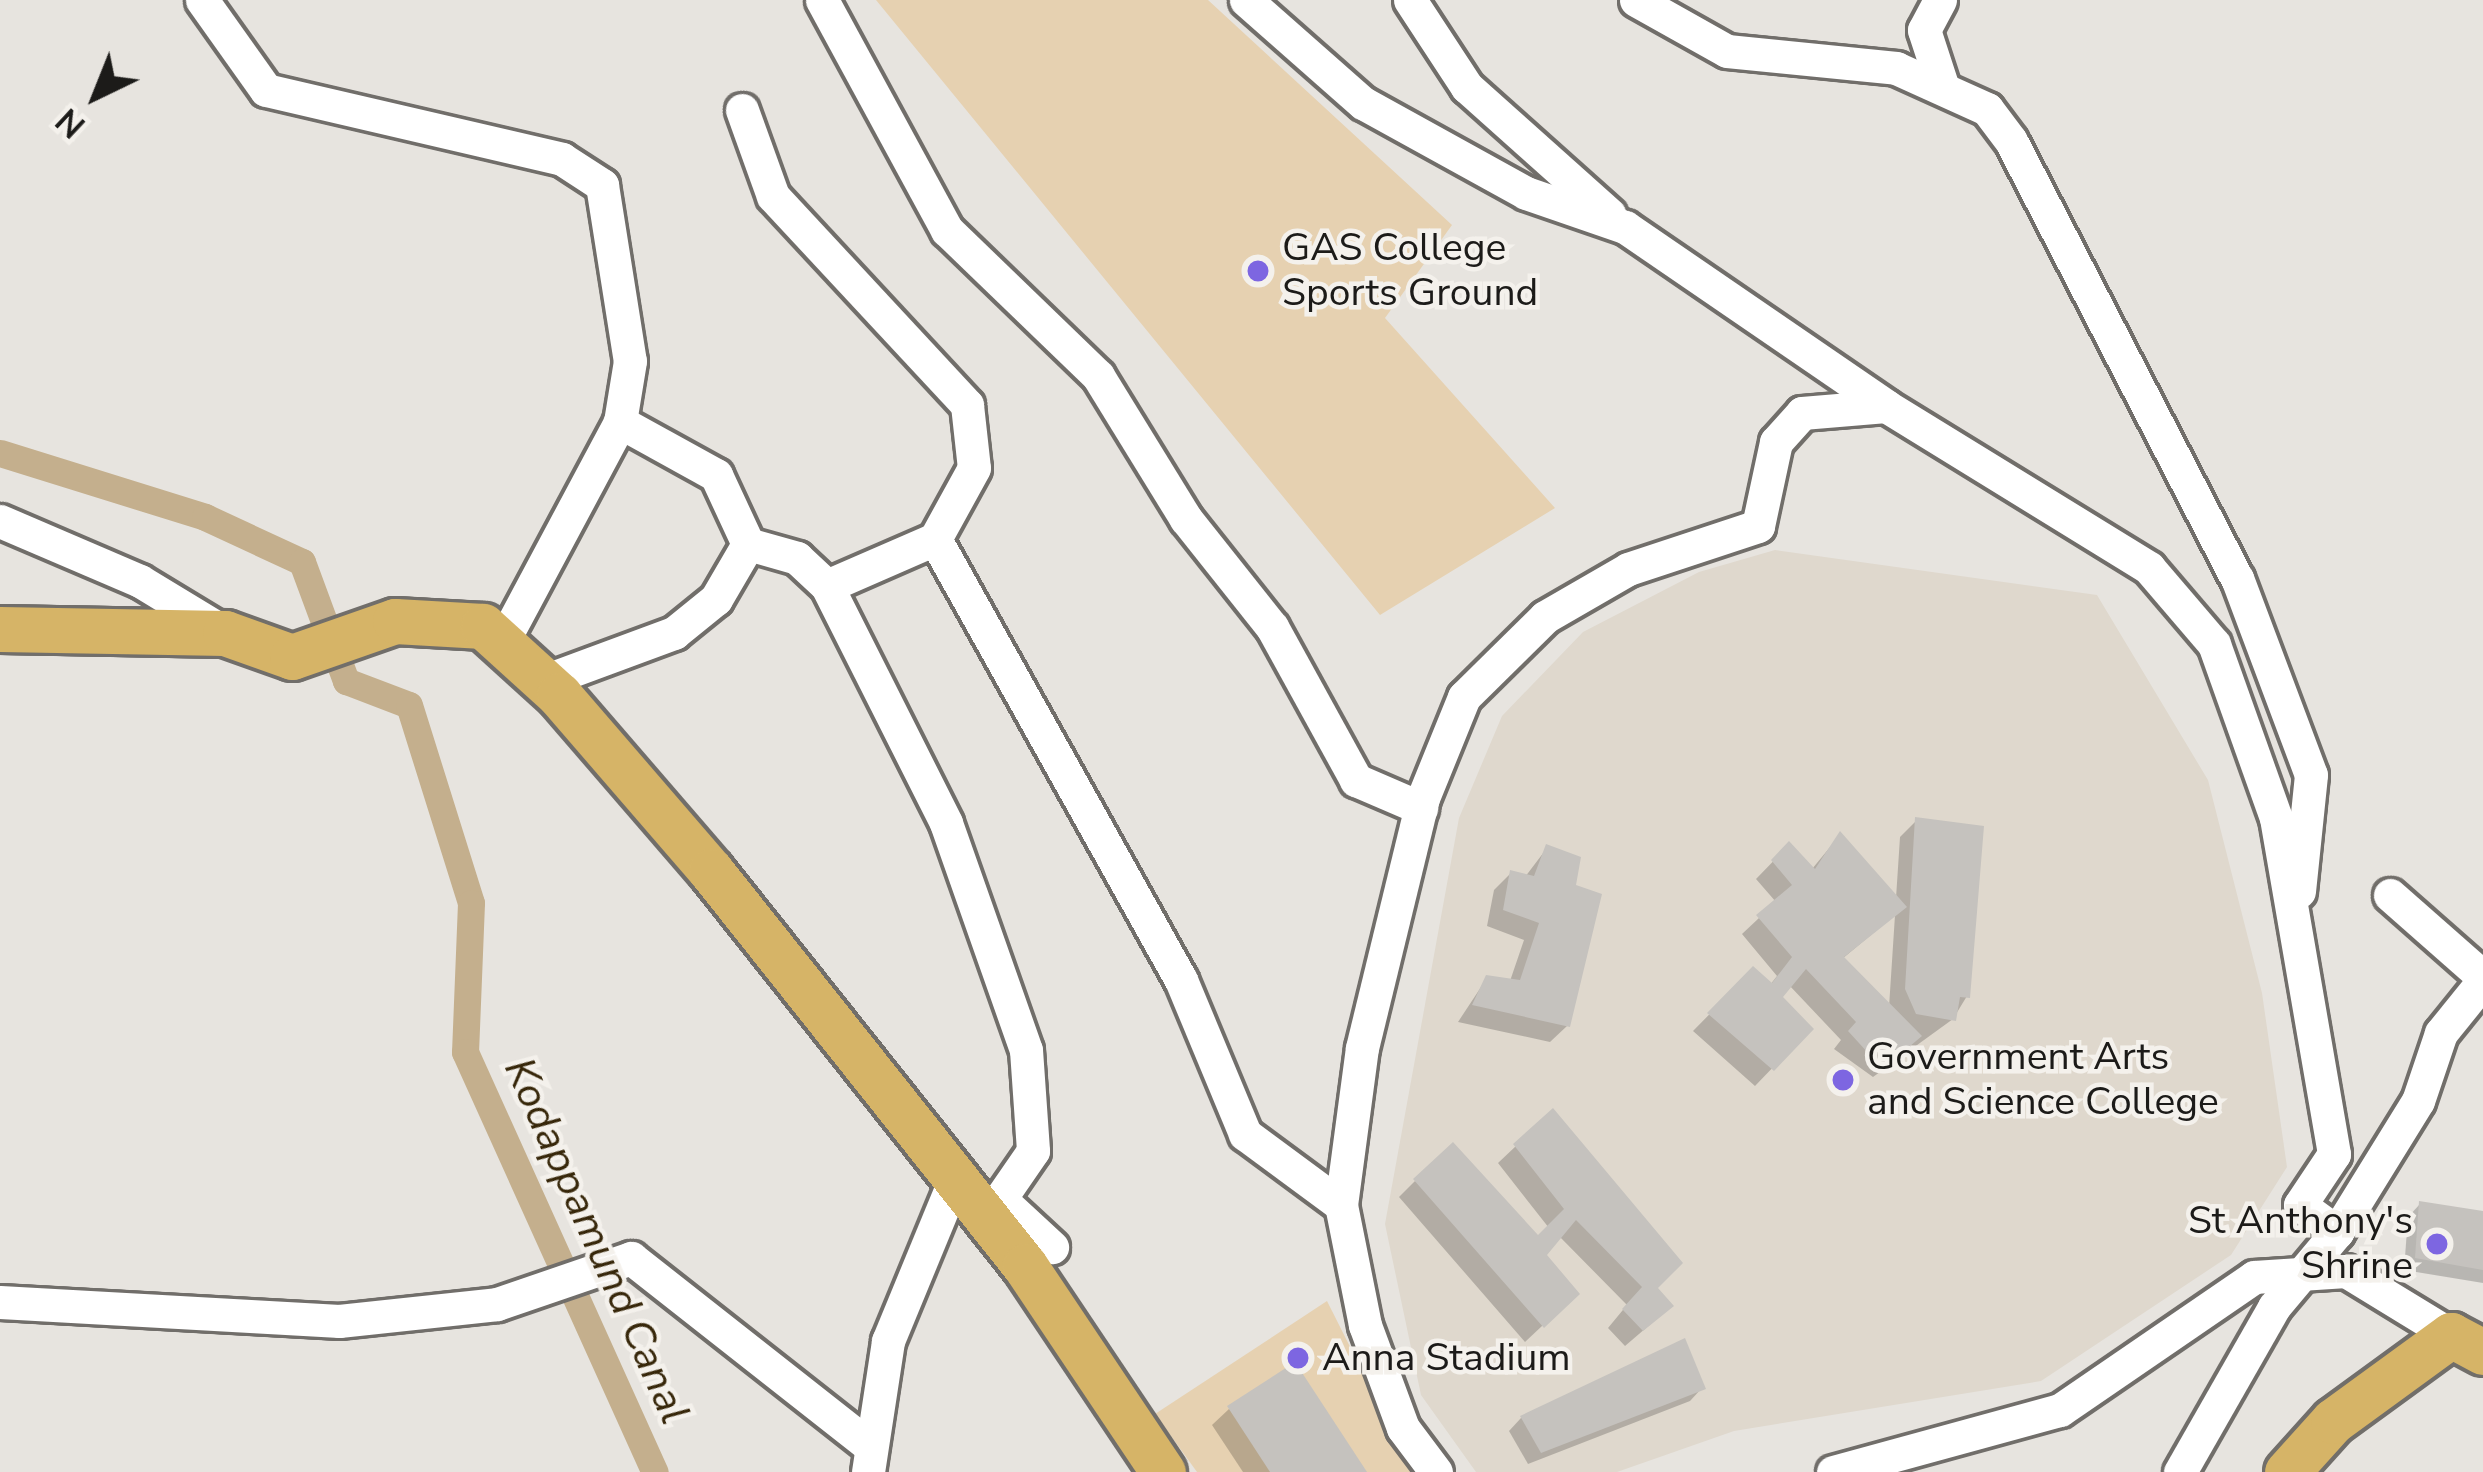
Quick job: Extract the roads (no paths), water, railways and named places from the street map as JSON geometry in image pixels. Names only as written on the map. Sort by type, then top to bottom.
[{"type":"main road","points":[[0,629],[236,638],[292,657],[394,621],[486,632],[544,681],[711,871],[952,1186],[992,1210],[1163,1472]]},
{"type":"main road","points":[[2287,1472],[2333,1421],[2467,1344]]},
{"type":"street","points":[[202,0],[266,90],[562,159],[602,184],[630,361],[620,422],[486,632]]},
{"type":"street","points":[[822,0],[947,230],[1098,376],[1186,519],[1272,628],[1357,781],[1421,808]]},
{"type":"street","points":[[1246,0],[1363,103],[1526,193],[1624,227]]},
{"type":"street","points":[[1410,0],[1467,87],[1624,227],[1886,406],[2130,555],[2214,644],[2276,818],[2293,944],[2334,1154],[2300,1205],[2337,1232]]},
{"type":"street","points":[[1636,0],[1727,51],[1896,68],[1987,109],[2011,141],[2237,578],[2311,775],[2293,944]]},
{"type":"street","points":[[1940,0],[1924,31],[1943,88]]},
{"type":"street","points":[[742,110],[772,196],[967,405],[974,468],[935,539],[827,586]]},
{"type":"street","points":[[1436,1472],[1403,1428],[1365,1325],[1341,1205],[1362,1048],[1421,808],[1464,698],[1546,617],[1628,569],[1758,526],[1775,442],[1802,413],[1886,406]]},
{"type":"street","points":[[620,422],[716,475],[748,544],[797,558],[827,586],[946,823],[1026,1050],[1033,1151],[992,1210],[1052,1247]]},
{"type":"street","points":[[0,521],[140,580],[236,638]]},
{"type":"street","points":[[935,539],[1181,980],[1245,1134],[1341,1205]]},
{"type":"street","points":[[544,681],[674,634],[716,599],[748,544]]},
{"type":"street","points":[[2180,1472],[2299,1278],[2337,1232],[2418,1101],[2440,1033],[2483,979],[2390,895]]},
{"type":"street","points":[[867,1458],[888,1341],[952,1186]]},
{"type":"street","points":[[0,1302],[339,1321],[497,1304],[632,1258],[867,1458]]},
{"type":"street","points":[[1833,1472],[2060,1409],[2254,1277],[2299,1278],[2346,1271],[2467,1344]]},
{"type":"waterway","name":"Kodappamund Canal","points":[[0,453],[205,517],[302,562],[346,681],[409,705],[471,903],[465,1052],[655,1472]]},
{"type":"place","name":"GAS College Sports Ground","points":[[1258,271]]},
{"type":"place","name":"Government Arts and Science College","points":[[1843,1080]]},
{"type":"place","name":"St Anthony's Shrine","points":[[2437,1244]]},
{"type":"place","name":"Anna Stadium","points":[[1298,1358]]}]
